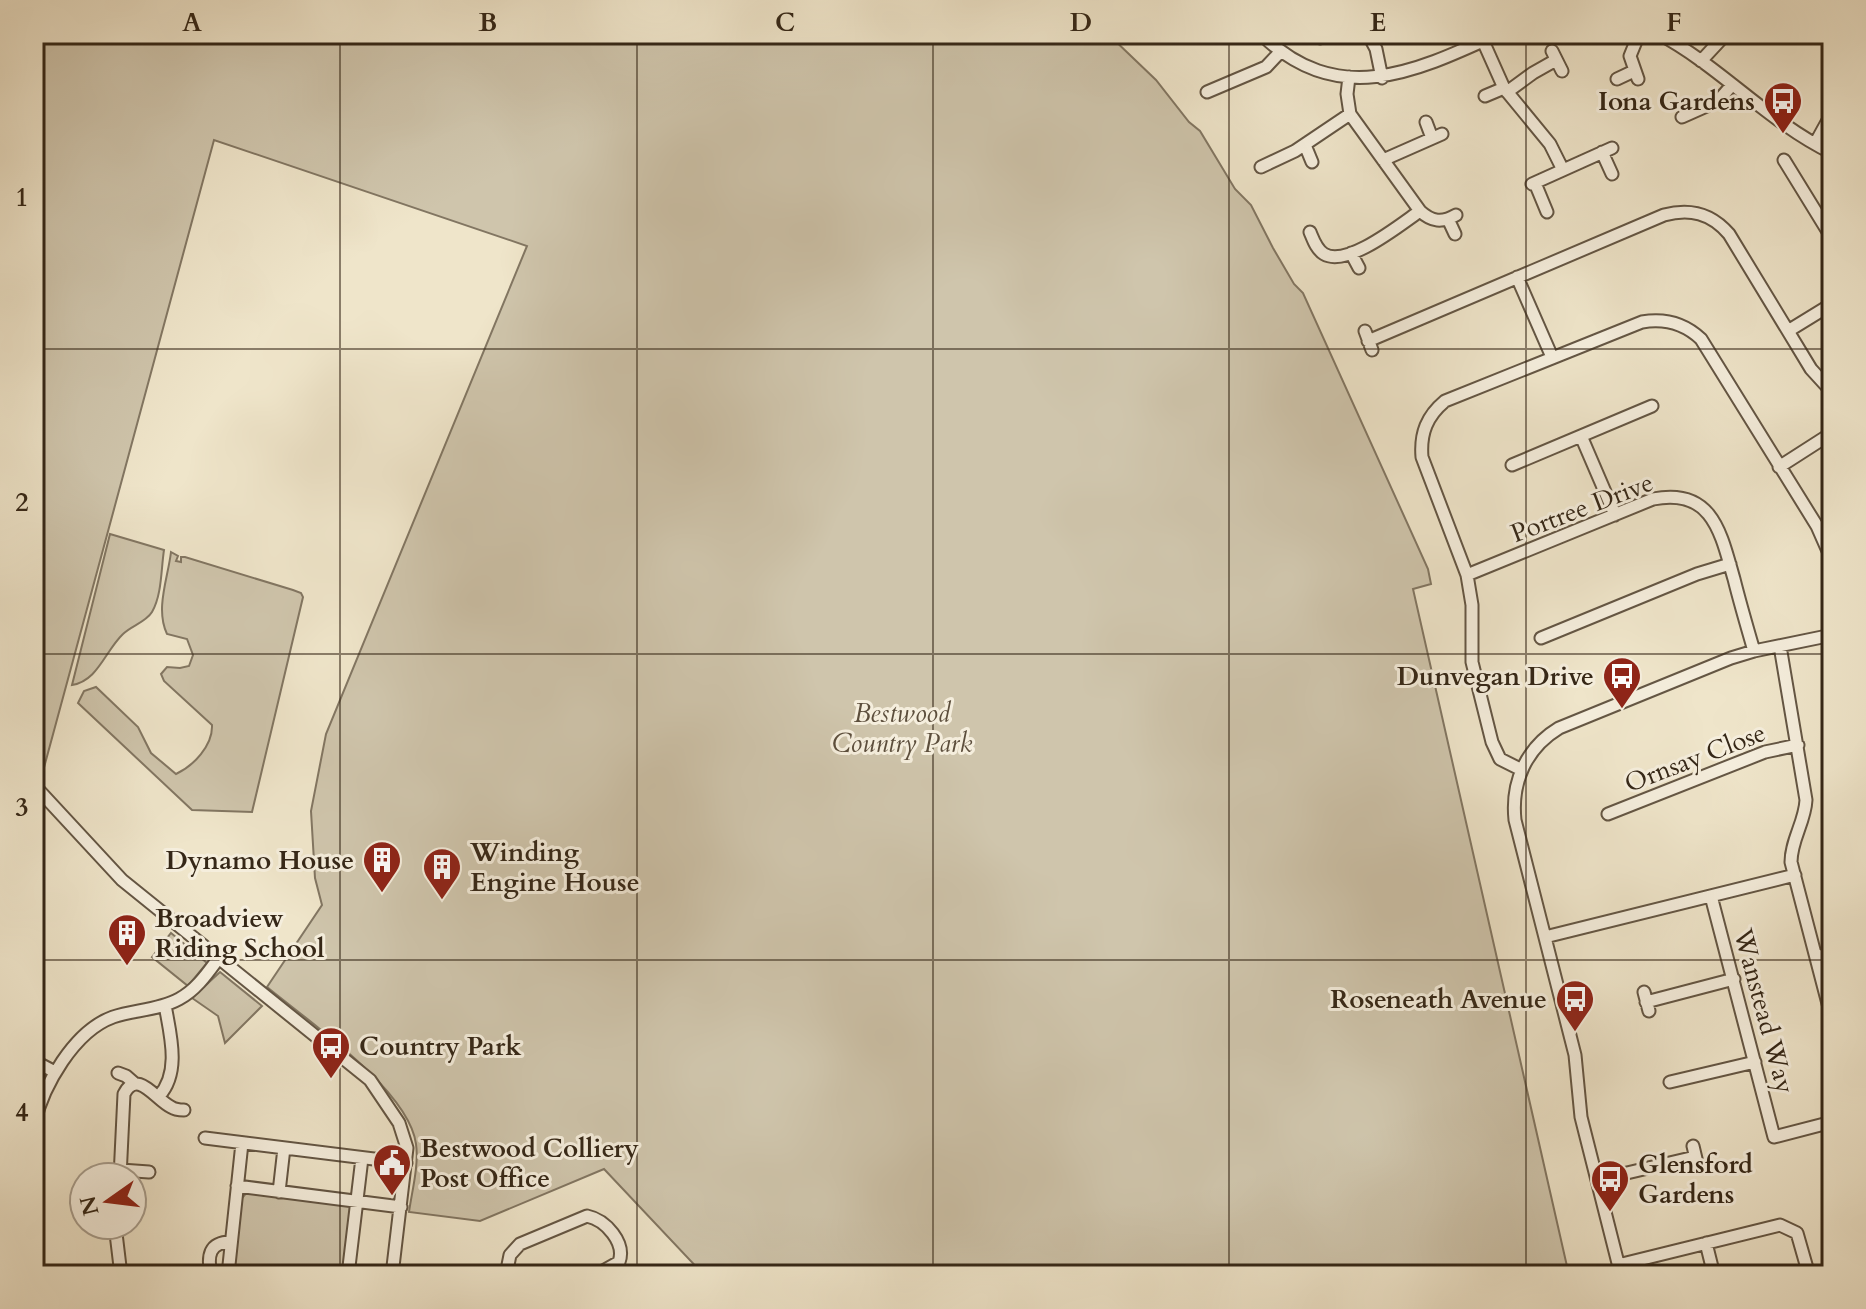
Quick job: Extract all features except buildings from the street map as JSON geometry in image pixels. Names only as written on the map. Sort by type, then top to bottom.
[{"type":"street","points":[[1261,34],[1281,51],[1314,69],[1349,77],[1382,78],[1425,67],[1498,34]]},
{"type":"street","points":[[1368,34],[1376,49],[1382,78]]},
{"type":"street","points":[[1617,79],[1636,75],[1631,52],[1639,34]]},
{"type":"street","points":[[1659,34],[1701,61],[1780,122],[1832,153]]},
{"type":"street","points":[[1701,61],[1726,34]]},
{"type":"street","points":[[1483,41],[1506,90],[1550,144],[1563,170]]},
{"type":"street","points":[[1210,75],[1212,91],[1266,67],[1281,51]]},
{"type":"street","points":[[1485,96],[1506,90],[1557,61]]},
{"type":"street","points":[[1349,77],[1347,94],[1350,114],[1420,211],[1433,220],[1452,217],[1455,234]]},
{"type":"street","points":[[1690,118],[1718,101],[1732,85]]},
{"type":"street","points":[[1815,144],[1832,113]]},
{"type":"street","points":[[1268,167],[1350,114]]},
{"type":"street","points":[[1383,160],[1437,136],[1426,122]]},
{"type":"street","points":[[1305,145],[1312,162]]},
{"type":"street","points":[[1547,212],[1534,184],[1607,150],[1612,174]]},
{"type":"street","points":[[1784,160],[1797,172],[1832,238]]},
{"type":"street","points":[[1316,237],[1319,249],[1330,256],[1340,257],[1373,242],[1420,211]]},
{"type":"street","points":[[1368,341],[1664,215],[1681,211],[1698,213],[1715,221],[1729,234],[1811,369],[1832,392]]},
{"type":"street","points":[[1351,253],[1359,268]]},
{"type":"street","points":[[1517,277],[1552,357]]},
{"type":"street","points":[[1788,331],[1832,304]]},
{"type":"street","points":[[1522,770],[1500,759],[1492,742],[1472,662],[1472,605],[1467,575],[1423,465],[1421,443],[1425,426],[1433,411],[1452,397],[1642,322],[1660,320],[1679,324],[1701,339],[1817,526],[1832,560]]},
{"type":"street","points":[[1512,465],[1651,406]]},
{"type":"street","points":[[1779,467],[1832,433]]},
{"type":"street","points":[[1581,436],[1615,515]]},
{"type":"street","name":"Portree Drive","points":[[1467,575],[1663,497],[1691,501],[1716,521],[1754,651]]},
{"type":"street","points":[[1541,638],[1697,574],[1730,564]]},
{"type":"street","points":[[1809,1275],[1799,1237],[1785,1226],[1775,1225],[1620,1270],[1581,1117],[1575,1055],[1515,820],[1515,795],[1522,770],[1539,743],[1559,728],[1718,663],[1754,651],[1832,635]]},
{"type":"street","points":[[1780,646],[1806,800],[1805,814],[1792,851],[1795,875],[1832,1019]]},
{"type":"street","name":"Ornsay Close","points":[[1608,814],[1765,752],[1798,745]]},
{"type":"street","points":[[34,785],[122,880],[370,1080],[406,1139],[406,1163],[392,1275]]},
{"type":"street","points":[[1545,937],[1795,875]]},
{"type":"street","name":"Wanstead Way","points":[[1711,896],[1775,1142],[1832,1122]]},
{"type":"street","points":[[1816,957],[1832,953]]},
{"type":"street","points":[[34,1124],[41,1100],[55,1072],[89,1032],[104,1021],[165,1005],[189,993],[218,959]]},
{"type":"street","points":[[1646,1002],[1734,979]]},
{"type":"street","points":[[159,1096],[170,1083],[175,1034],[165,1005]]},
{"type":"street","points":[[34,1061],[55,1072]]},
{"type":"street","points":[[1670,1082],[1755,1062]]},
{"type":"street","points":[[118,1073],[159,1096],[173,1108],[184,1110]]},
{"type":"street","points":[[121,1161],[124,1094],[128,1086],[134,1083]]},
{"type":"street","points":[[205,1138],[406,1163]]},
{"type":"street","points":[[236,1275],[229,1265],[242,1143]]},
{"type":"street","points":[[279,1192],[284,1148]]},
{"type":"street","points":[[1597,1180],[1695,1157]]},
{"type":"street","points":[[348,1275],[362,1158]]},
{"type":"street","points":[[237,1186],[401,1207]]},
{"type":"street","points":[[506,1275],[510,1255],[520,1244],[587,1216],[598,1220],[620,1243],[622,1251],[619,1262],[596,1275]]},
{"type":"street","points":[[117,1241],[121,1275]]},
{"type":"street","points":[[211,1275],[208,1261],[211,1250],[221,1242],[231,1242]]},
{"type":"street","points":[[1706,1243],[1714,1275]]},
{"type":"green space","name":"Bestwood Country Park","points":[[34,34],[1108,34],[1156,80],[1189,122],[1200,131],[1235,189],[1251,205],[1294,284],[1303,293],[1428,569],[1431,584],[1413,589],[1569,1275],[704,1275],[604,1169],[480,1221],[409,1212],[417,1152],[409,1123],[396,1101],[354,1058],[267,987],[322,905],[315,878],[311,811],[326,734],[527,246],[214,140],[39,786],[34,776]]},
{"type":"green space","points":[[110,534],[164,550],[158,598],[149,615],[123,634],[95,672],[72,685]]},
{"type":"green space","points":[[171,552],[178,556],[176,561],[181,562],[181,557],[185,557],[293,590],[303,597],[252,812],[192,810],[78,703],[84,691],[96,687],[138,727],[151,753],[176,774],[195,761],[206,748],[212,725],[164,681],[161,674],[167,667],[189,666],[193,655],[187,639],[167,634],[164,624],[163,593]]},
{"type":"green space","points":[[171,933],[207,963],[188,986],[152,957]]},
{"type":"green space","points":[[220,972],[262,1006],[225,1043],[218,1016],[192,998]]},
{"type":"green space","points":[[248,1191],[351,1203],[346,1275],[275,1275],[237,1269],[234,1265],[242,1198]]},
{"type":"place","name":"Iona Gardens","points":[[1783,135]]},
{"type":"place","name":"Dunvegan Drive","points":[[1622,710]]},
{"type":"place","name":"Dynamo House","points":[[382,894]]},
{"type":"place","name":"Winding Engine House","points":[[442,901]]},
{"type":"place","name":"Broadview Riding School","points":[[127,967]]},
{"type":"place","name":"Roseneath Avenue","points":[[1575,1033]]},
{"type":"place","name":"Country Park","points":[[331,1080]]},
{"type":"place","name":"Bestwood Colliery Post Office","points":[[392,1197]]},
{"type":"place","name":"Glensford Gardens","points":[[1610,1213]]}]
